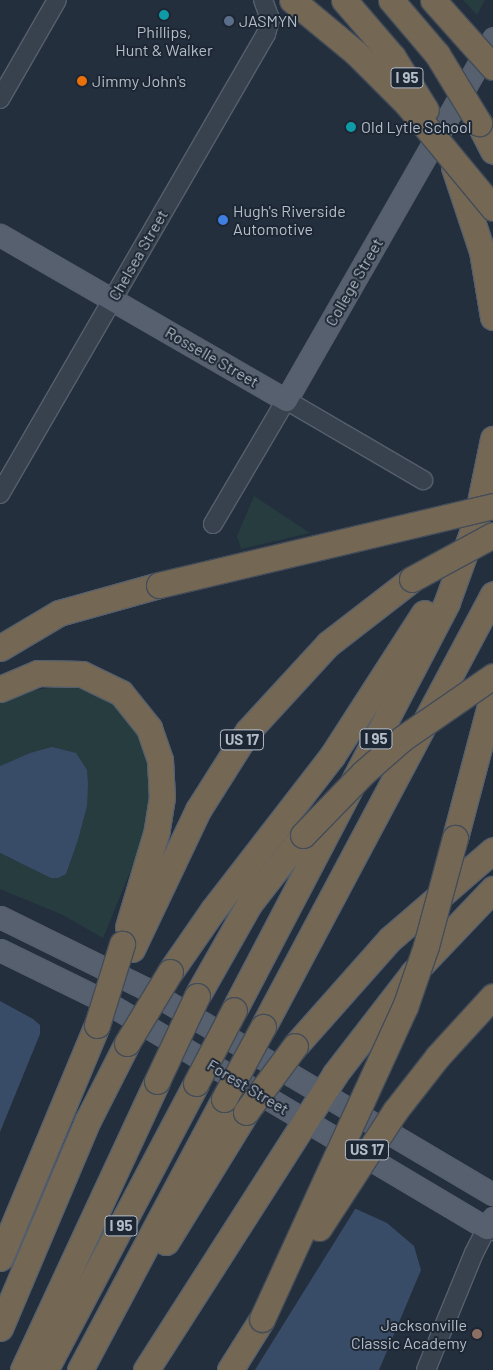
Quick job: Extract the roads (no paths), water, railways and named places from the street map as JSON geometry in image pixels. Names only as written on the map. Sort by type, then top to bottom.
[{"type":"highway","points":[[292,0],[356,53],[401,98],[493,208]]},
{"type":"highway","name":"I 95","points":[[344,0],[406,77],[454,167],[478,235],[493,317]]},
{"type":"highway","name":"I 95","points":[[391,0],[437,54],[480,123],[493,151]]},
{"type":"highway","points":[[433,0],[493,67]]},
{"type":"highway","points":[[0,1328],[85,1126],[127,1042],[170,972],[213,910],[332,756],[410,637],[459,543],[492,448]]},
{"type":"highway","name":"I 95","points":[[45,1370],[447,602],[472,537],[492,448]]},
{"type":"highway","points":[[0,648],[38,623],[70,608],[493,506]]},
{"type":"highway","name":"US 17","points":[[127,946],[198,810],[248,731],[328,644],[412,579],[493,535]]},
{"type":"highway","name":"I 95","points":[[80,1370],[493,594]]},
{"type":"highway","points":[[0,688],[38,673],[82,674],[121,694],[149,728],[160,760],[162,797],[155,837],[127,946],[97,1025],[0,1258]]},
{"type":"highway","points":[[23,1370],[157,1081],[222,950],[249,904],[288,852],[383,755],[436,713],[493,676]]},
{"type":"highway","points":[[262,1319],[405,1007],[426,946],[493,694]]},
{"type":"highway","points":[[88,1370],[246,1112],[295,1046],[390,939],[493,850]]},
{"type":"highway","points":[[146,1370],[322,1092],[413,972],[493,889]]},
{"type":"highway","name":"US 17","points":[[230,1370],[381,1130],[433,1062],[493,996]]},
{"type":"main road","name":"College Street","points":[[286,400],[493,38]]},
{"type":"main road","name":"Rosselle Street","points":[[0,235],[286,400]]},
{"type":"main road","name":"Forest Street","points":[[0,917],[116,972],[493,1194]]},
{"type":"main road","name":"Forest Street","points":[[0,950],[92,994],[304,1120],[491,1226]]},
{"type":"street","points":[[0,99],[57,0]]},
{"type":"street","name":"Chelsea Street","points":[[0,494],[266,34],[266,7]]},
{"type":"street","name":"Rosselle Street","points":[[286,400],[422,480]]},
{"type":"street","name":"College Street","points":[[213,524],[286,400]]},
{"type":"street","points":[[426,1370],[491,1226]]},
{"type":"water","points":[[52,747],[76,753],[87,770],[88,785],[87,806],[78,840],[66,874],[58,878],[51,878],[0,853],[0,766],[30,753]]},
{"type":"water","points":[[0,1001],[33,1019],[40,1025],[40,1034],[0,1132]]},
{"type":"water","points":[[354,1208],[387,1223],[414,1246],[421,1270],[379,1370],[228,1370]]},
{"type":"place","name":"Phillips, Hunt & Walker","points":[[164,15]]},
{"type":"place","name":"JASMYN","points":[[229,21]]},
{"type":"place","name":"Jimmy John's","points":[[82,81]]},
{"type":"place","name":"Old Lytle School","points":[[351,127]]},
{"type":"place","name":"Hugh's Riverside Automotive","points":[[223,220]]},
{"type":"place","name":"Jacksonville Classic Academy","points":[[477,1334]]}]
